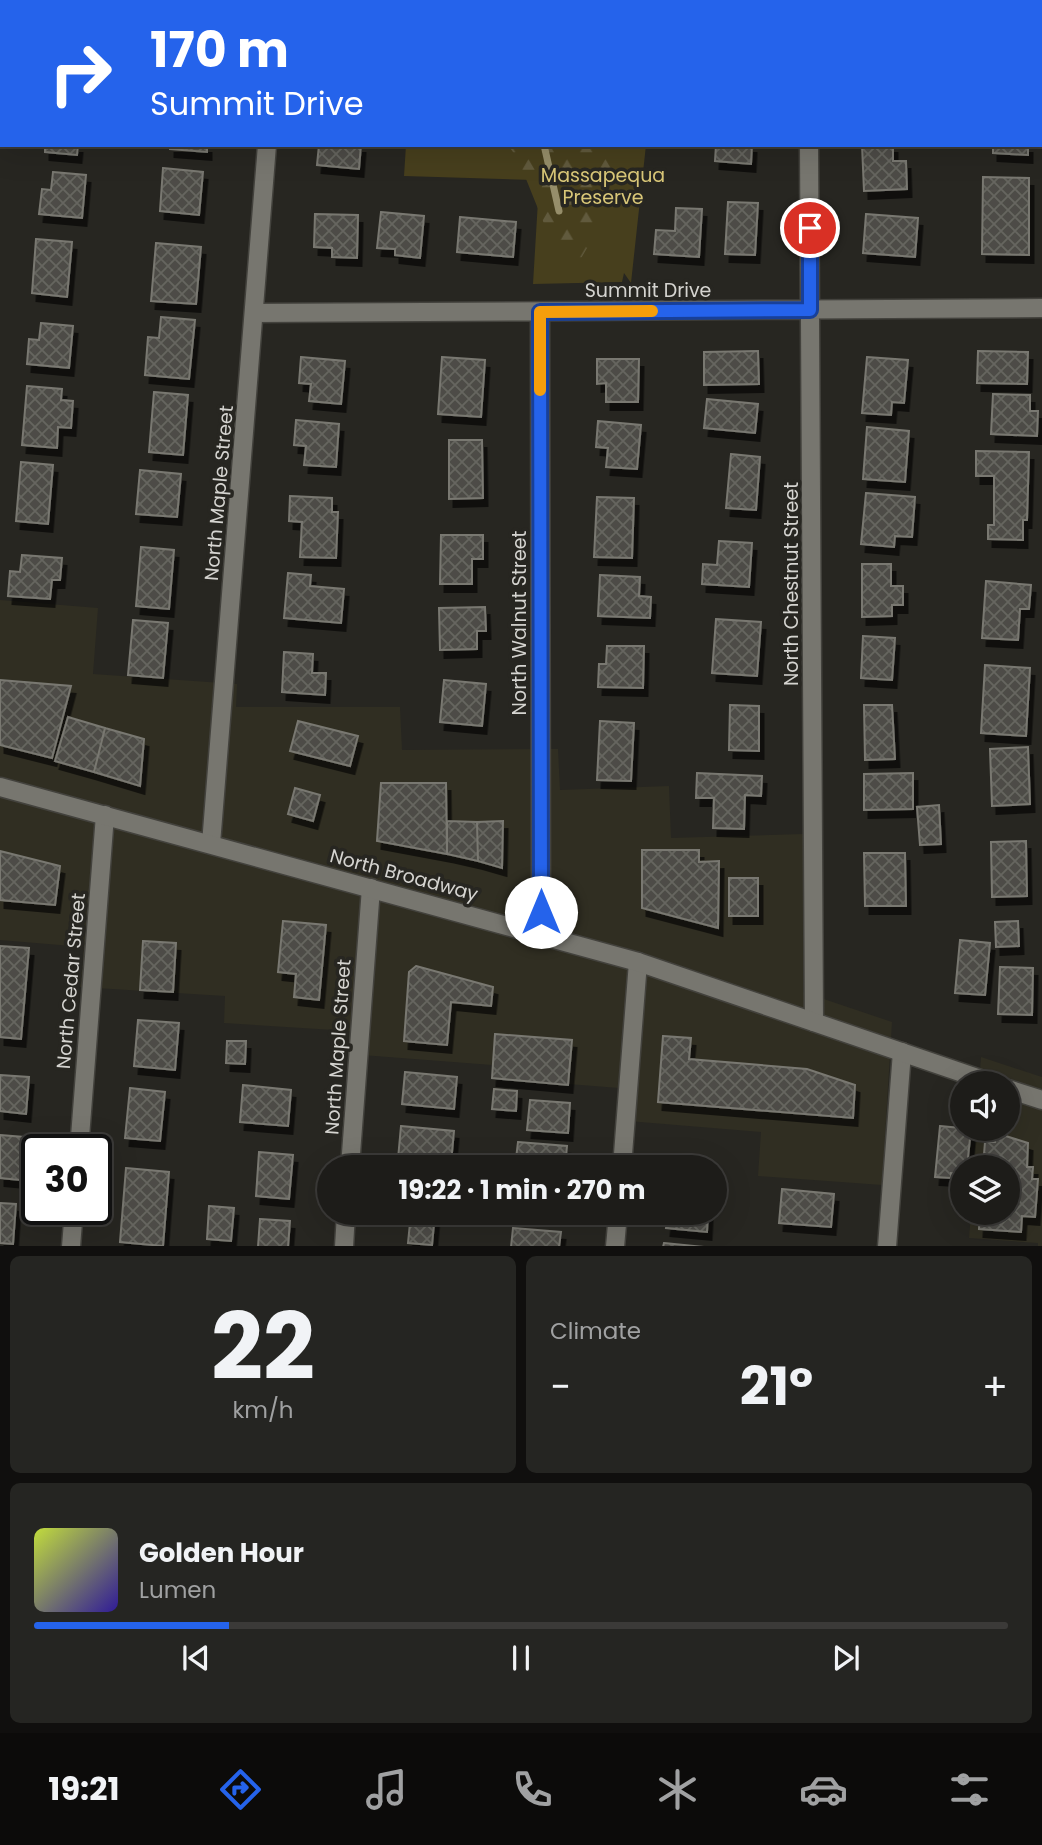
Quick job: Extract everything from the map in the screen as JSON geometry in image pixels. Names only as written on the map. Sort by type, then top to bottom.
[{"type":"street","name":"North Maple Street","points":[[211,844],[267,147]]},
{"type":"street","name":"North Chestnut Street","points":[[809,147],[814,1022]]},
{"type":"street","name":"Summit Drive","points":[[254,313],[1042,308]]},
{"type":"street","name":"North Walnut Street","points":[[540,312],[541,935]]},
{"type":"street","name":"North Broadway","points":[[0,787],[638,962],[957,1071]]},
{"type":"street","name":"North Cedar Street","points":[[80,1134],[105,815]]},
{"type":"street","name":"North Maple Street","points":[[351,1155],[371,888]]},
{"type":"street","points":[[623,1155],[638,962]]},
{"type":"street","points":[[887,1246],[902,1052]]},
{"type":"street","points":[[1020,1093],[1042,1100]]},
{"type":"street","points":[[71,1246],[73,1225]]},
{"type":"street","points":[[344,1246],[345,1225]]},
{"type":"street","points":[[615,1246],[617,1225]]},
{"type":"shaded area","points":[[0,600],[98,608],[93,674],[237,684],[236,707],[400,707],[402,750],[558,749],[560,790],[669,786],[671,838],[803,834],[803,992],[892,1022],[882,1185],[758,1176],[761,1132],[616,1120],[619,1088],[492,1078],[492,1065],[349,1054],[350,1031],[224,1023],[225,996],[80,987],[84,947],[0,940]]},
{"type":"shaded area","points":[[981,1057],[1042,1077],[1042,1246],[1038,1246],[1038,1243],[969,1238],[970,1225],[1020,1225],[1020,1155],[975,1155],[975,1141],[1020,1141],[1020,1071],[980,1071]]},
{"type":"green space","name":"Massapequa Preserve","points":[[406,147],[646,147],[631,283],[624,273],[622,282],[533,284],[539,184],[533,180],[404,176]]},
{"type":"green space","name":"Massapequa Preserve","points":[[509,147],[618,147],[610,209],[577,265],[551,241],[518,159]]},
{"type":"building","points":[[45,147],[78,147],[77,155],[45,152]]},
{"type":"building","points":[[207,147],[207,152],[170,149]]},
{"type":"building","points":[[319,147],[361,147],[359,169],[317,165]]},
{"type":"building","points":[[716,147],[752,147],[751,164],[715,161]]},
{"type":"building","points":[[862,147],[893,147],[893,161],[906,161],[907,189],[864,191]]},
{"type":"building","points":[[993,147],[1028,147],[1028,155],[993,153]]},
{"type":"building","points":[[163,168],[203,172],[199,215],[160,211]]},
{"type":"building","points":[[53,172],[86,175],[82,218],[39,214],[42,189],[51,190]]},
{"type":"building","points":[[983,177],[1029,178],[1029,255],[982,254]]},
{"type":"building","points":[[728,202],[758,203],[755,255],[725,254]]},
{"type":"building","points":[[676,208],[702,209],[699,257],[654,254],[656,230],[675,231]]},
{"type":"building","points":[[381,212],[424,216],[420,258],[395,255],[395,249],[377,248]]},
{"type":"building","points":[[315,214],[358,215],[357,258],[332,257],[332,248],[314,247]]},
{"type":"building","points":[[866,214],[918,218],[915,257],[863,253]]},
{"type":"building","points":[[460,217],[516,222],[513,257],[457,252]]},
{"type":"building","points":[[36,239],[72,242],[67,297],[32,293]]},
{"type":"building","points":[[156,243],[201,247],[196,304],[151,301]]},
{"type":"building","points":[[161,317],[195,320],[189,379],[145,375],[148,337],[159,338]]},
{"type":"building","points":[[41,323],[73,326],[69,368],[27,364],[29,339],[39,340]]},
{"type":"building","points":[[758,351],[759,384],[704,385],[704,352]]},
{"type":"building","points":[[978,351],[1028,352],[1027,384],[977,383]]},
{"type":"building","points":[[301,357],[345,361],[341,404],[309,401],[311,384],[299,383]]},
{"type":"building","points":[[442,357],[485,360],[481,417],[438,414]]},
{"type":"building","points":[[867,357],[908,360],[904,403],[892,402],[891,415],[862,413]]},
{"type":"building","points":[[597,359],[639,359],[638,402],[606,402],[606,383],[597,384]]},
{"type":"building","points":[[27,386],[62,389],[61,400],[73,401],[71,428],[58,427],[57,448],[22,445]]},
{"type":"building","points":[[154,392],[188,395],[183,455],[149,452]]},
{"type":"building","points":[[993,394],[1030,395],[1030,411],[1038,411],[1037,436],[991,434]]},
{"type":"building","points":[[707,399],[758,404],[755,433],[704,428]]},
{"type":"building","points":[[296,420],[339,424],[336,467],[304,465],[306,446],[294,445]]},
{"type":"building","points":[[598,421],[641,425],[637,469],[606,467],[608,448],[596,447]]},
{"type":"building","points":[[867,427],[909,431],[905,482],[863,479]]},
{"type":"building","points":[[449,440],[482,440],[483,498],[449,499]]},
{"type":"building","points":[[976,451],[1029,452],[1027,520],[1023,520],[1023,540],[988,539],[988,525],[994,525],[994,476],[976,476]]},
{"type":"building","points":[[731,454],[760,457],[756,510],[726,508]]},
{"type":"building","points":[[21,462],[53,465],[48,524],[16,521]]},
{"type":"building","points":[[140,470],[181,474],[177,517],[136,514]]},
{"type":"building","points":[[866,493],[915,497],[912,537],[895,536],[894,547],[861,544]]},
{"type":"building","points":[[290,496],[332,498],[332,512],[338,512],[336,558],[300,557],[302,522],[289,521]]},
{"type":"building","points":[[597,497],[634,498],[632,558],[594,557]]},
{"type":"building","points":[[441,535],[483,535],[483,559],[472,559],[472,584],[440,584]]},
{"type":"building","points":[[719,541],[752,543],[749,587],[702,584],[703,564],[717,565]]},
{"type":"building","points":[[141,547],[174,550],[169,609],[136,606]]},
{"type":"building","points":[[22,555],[62,558],[60,580],[52,580],[50,599],[8,596],[10,571],[20,572]]},
{"type":"building","points":[[862,564],[891,564],[891,586],[903,586],[903,605],[892,605],[892,616],[862,617]]},
{"type":"building","points":[[288,573],[311,575],[310,586],[344,589],[341,623],[284,618]]},
{"type":"building","points":[[600,575],[640,577],[639,596],[651,597],[650,618],[598,616]]},
{"type":"building","points":[[986,581],[1031,585],[1029,609],[1020,609],[1018,640],[982,638]]},
{"type":"building","points":[[485,607],[486,631],[477,631],[477,649],[440,650],[439,608]]},
{"type":"building","points":[[716,619],[761,622],[757,676],[712,673]]},
{"type":"building","points":[[133,620],[168,623],[163,678],[128,675]]},
{"type":"building","points":[[863,636],[895,638],[892,680],[861,678]]},
{"type":"building","points":[[607,646],[644,646],[643,688],[598,687],[599,664],[606,664]]},
{"type":"building","points":[[284,652],[313,654],[312,673],[326,673],[325,695],[282,692]]},
{"type":"building","points":[[985,665],[1030,668],[1026,736],[981,733]]},
{"type":"building","points":[[0,680],[71,686],[52,758],[0,745]]},
{"type":"building","points":[[444,680],[486,684],[482,726],[440,722]]},
{"type":"building","points":[[730,705],[759,706],[759,751],[729,750]]},
{"type":"building","points":[[864,705],[892,705],[895,759],[865,760]]},
{"type":"building","points":[[68,717],[105,728],[94,772],[55,761]]},
{"type":"building","points":[[298,721],[358,736],[350,766],[290,751]]},
{"type":"building","points":[[600,721],[634,723],[631,781],[597,780]]},
{"type":"building","points":[[105,728],[144,739],[140,786],[94,772]]},
{"type":"building","points":[[1028,747],[1030,804],[992,806],[990,749]]},
{"type":"building","points":[[697,773],[762,776],[761,796],[745,795],[744,829],[713,828],[714,798],[696,798]]},
{"type":"building","points":[[913,773],[913,809],[864,810],[864,774]]},
{"type":"building","points":[[381,783],[446,783],[447,854],[377,841]]},
{"type":"building","points":[[295,788],[320,795],[313,821],[288,814]]},
{"type":"building","points":[[939,805],[941,844],[920,845],[917,807]]},
{"type":"building","points":[[447,821],[477,822],[478,861],[447,854]]},
{"type":"building","points":[[503,821],[502,868],[478,861],[477,822]]},
{"type":"building","points":[[1026,841],[1027,896],[992,897],[991,842]]},
{"type":"building","points":[[642,850],[699,850],[699,862],[719,861],[718,928],[642,908]]},
{"type":"building","points":[[0,851],[60,866],[55,905],[0,900]]},
{"type":"building","points":[[864,853],[905,853],[906,906],[865,906]]},
{"type":"building","points":[[729,878],[758,878],[758,916],[729,916]]},
{"type":"building","points":[[283,921],[326,925],[319,1000],[294,997],[296,974],[278,972]]},
{"type":"building","points":[[1018,921],[1019,946],[996,947],[995,922]]},
{"type":"building","points":[[960,940],[990,943],[985,995],[955,993]]},
{"type":"building","points":[[143,941],[176,943],[173,992],[140,990]]},
{"type":"building","points":[[0,946],[29,948],[21,1039],[0,1037]]},
{"type":"building","points":[[416,966],[493,987],[491,1006],[451,1002],[447,1045],[404,1041],[409,972]]},
{"type":"building","points":[[1000,967],[1033,968],[1032,1015],[998,1014]]},
{"type":"building","points":[[138,1020],[179,1023],[175,1070],[134,1066]]},
{"type":"building","points":[[495,1034],[572,1040],[568,1085],[492,1078]]},
{"type":"building","points":[[663,1036],[691,1038],[689,1059],[807,1069],[855,1085],[853,1118],[658,1102]]},
{"type":"building","points":[[227,1041],[246,1041],[245,1064],[226,1063]]},
{"type":"building","points":[[405,1072],[457,1077],[454,1109],[402,1104]]},
{"type":"building","points":[[0,1075],[29,1077],[26,1114],[0,1111]]},
{"type":"building","points":[[243,1085],[291,1090],[288,1126],[240,1122]]},
{"type":"building","points":[[130,1088],[165,1092],[160,1141],[125,1138]]},
{"type":"building","points":[[494,1089],[517,1091],[516,1111],[492,1109]]},
{"type":"building","points":[[530,1100],[570,1103],[568,1133],[527,1130]]},
{"type":"building","points":[[401,1126],[454,1131],[452,1155],[398,1155]]},
{"type":"building","points":[[940,1126],[950,1127],[950,1141],[970,1141],[968,1155],[950,1155],[950,1178],[935,1177]]},
{"type":"building","points":[[0,1135],[21,1137],[20,1180],[0,1178]]},
{"type":"building","points":[[1020,1140],[1028,1143],[1027,1167],[1033,1167],[1032,1179],[1038,1179],[1035,1217],[1022,1216],[1021,1232],[979,1229],[979,1225],[1020,1225],[1020,1155],[984,1155],[985,1142]]},
{"type":"building","points":[[518,1142],[567,1146],[566,1155],[516,1155]]},
{"type":"building","points":[[259,1152],[293,1155],[289,1199],[256,1196]]},
{"type":"building","points":[[126,1168],[169,1172],[163,1246],[120,1242]]},
{"type":"building","points":[[782,1189],[834,1194],[831,1227],[779,1223]]},
{"type":"building","points":[[0,1203],[16,1204],[13,1244],[0,1243]]},
{"type":"building","points":[[209,1206],[234,1208],[231,1241],[207,1239]]},
{"type":"building","points":[[260,1219],[290,1221],[288,1246],[258,1246]]},
{"type":"building","points":[[410,1225],[434,1225],[432,1245],[408,1243]]},
{"type":"building","points":[[666,1225],[707,1225],[707,1232],[666,1228]]},
{"type":"building","points":[[513,1228],[561,1232],[559,1246],[511,1246]]},
{"type":"building","points":[[664,1243],[694,1246],[663,1246]]},
{"type":"waterway","points":[[544,147],[559,211]]},
{"type":"slow traffic","points":[[540,390],[540,312],[652,311]]},
{"type":"route","points":[[541,912],[540,312],[810,310],[810,228]]}]
